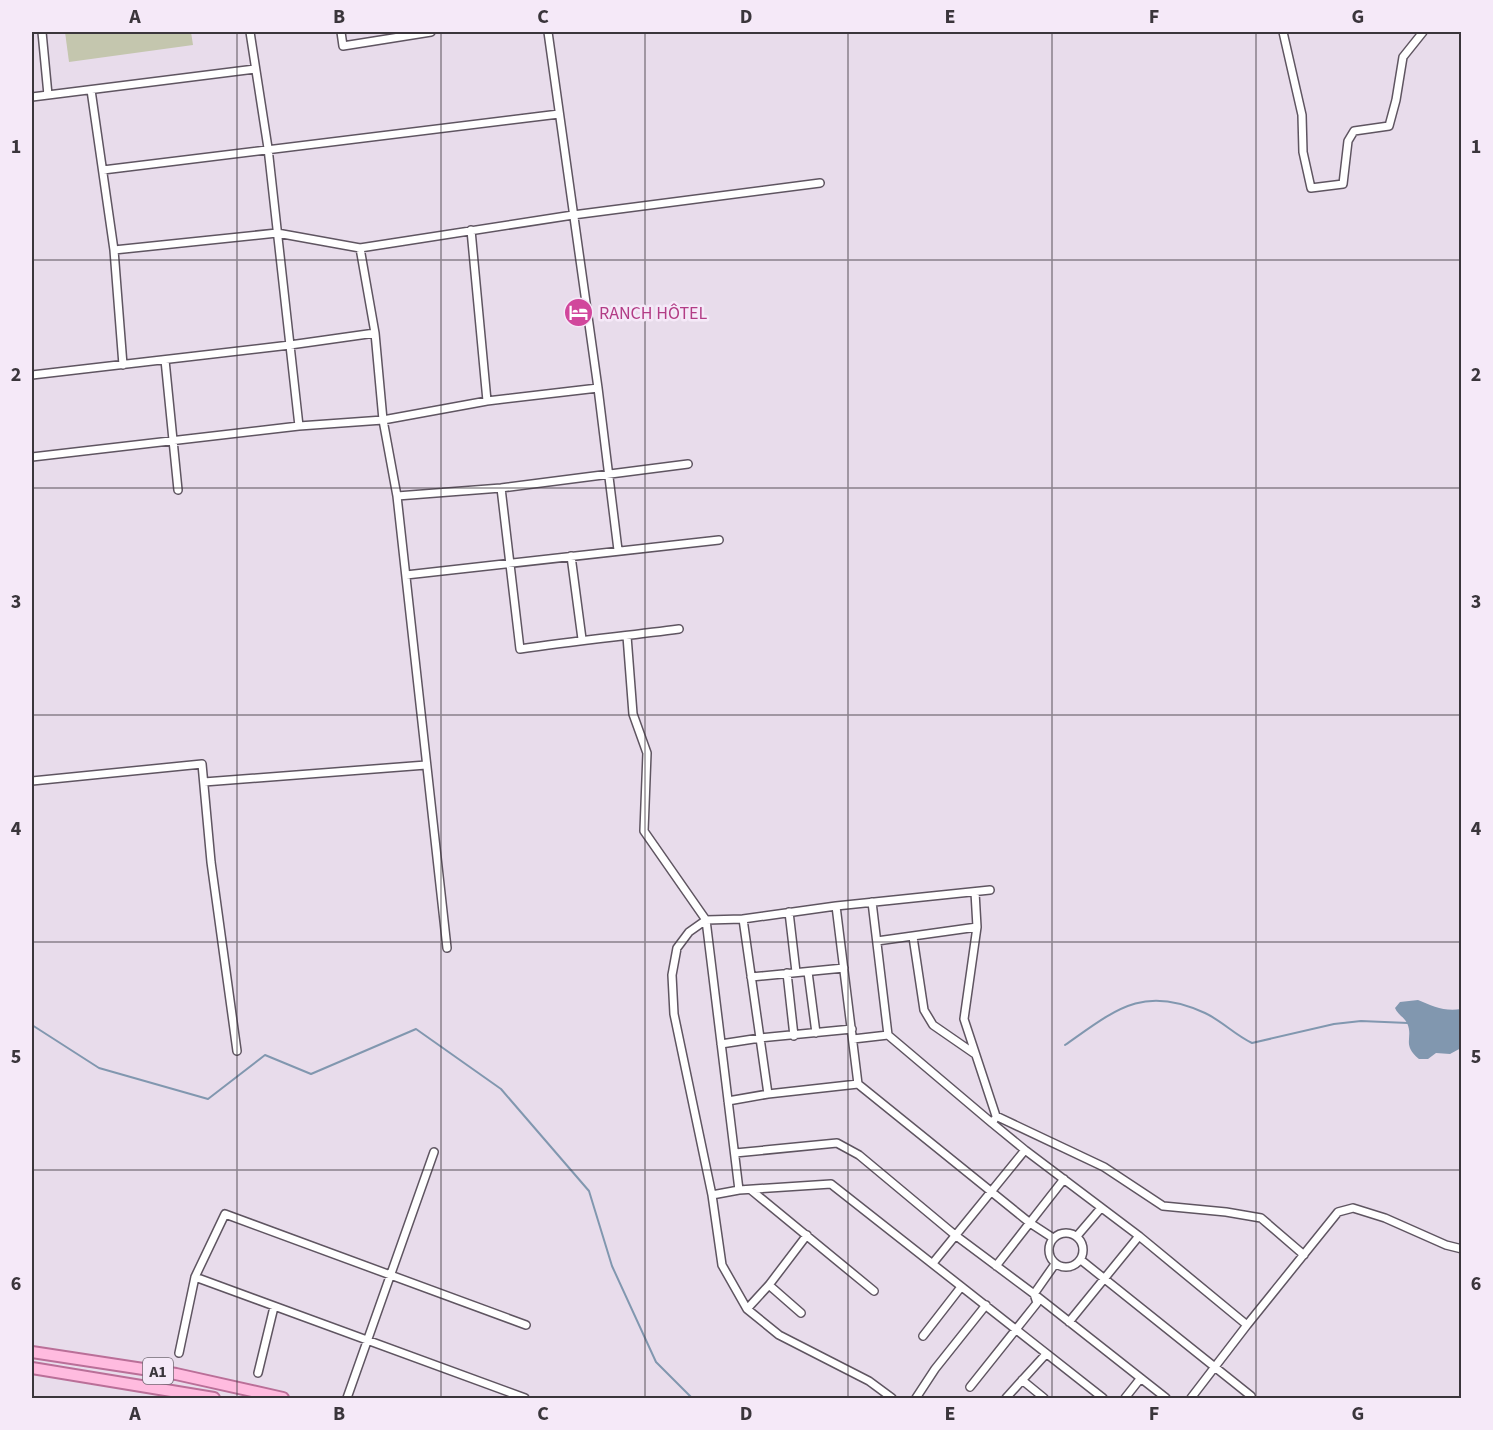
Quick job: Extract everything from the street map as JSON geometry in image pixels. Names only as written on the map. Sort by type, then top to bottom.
[{"type":"main road","name":"A1","points":[[32,1352],[176,1374],[283,1398]]},
{"type":"main road","name":"A1","points":[[32,1368],[214,1398]]},
{"type":"street","points":[[42,32],[48,95]]},
{"type":"street","points":[[250,32],[268,148],[299,426]]},
{"type":"street","points":[[341,32],[343,46],[431,32]]},
{"type":"street","points":[[548,32],[598,388],[618,550]]},
{"type":"street","points":[[1283,32],[1302,115],[1303,152],[1311,188],[1343,184],[1348,141],[1354,131],[1389,126],[1403,57],[1423,32]]},
{"type":"street","points":[[32,97],[255,69]]},
{"type":"street","points":[[91,90],[114,250],[123,365]]},
{"type":"street","points":[[103,170],[559,114]]},
{"type":"street","points":[[114,250],[277,233],[360,248],[573,215],[820,183]]},
{"type":"street","points":[[471,230],[488,401]]},
{"type":"street","points":[[360,248],[375,333],[384,420],[397,496],[447,948]]},
{"type":"street","points":[[32,375],[375,333]]},
{"type":"street","points":[[165,360],[178,490]]},
{"type":"street","points":[[32,457],[299,426],[384,420],[488,401],[598,388]]},
{"type":"street","points":[[397,496],[501,488],[688,464]]},
{"type":"street","points":[[501,488],[520,649],[582,639],[679,629]]},
{"type":"street","points":[[406,575],[719,540]]},
{"type":"street","points":[[571,556],[582,639]]},
{"type":"street","points":[[627,636],[633,714],[647,753],[644,831],[706,920],[739,1190]]},
{"type":"street","points":[[32,781],[202,764],[211,862],[237,1051]]},
{"type":"street","points":[[204,782],[426,765]]},
{"type":"street","points":[[892,1398],[869,1381],[779,1335],[747,1309],[722,1265],[712,1196],[674,1014],[672,975],[677,948],[689,932],[706,920],[743,919],[836,906],[990,890]]},
{"type":"street","points":[[975,892],[978,927],[964,1019],[994,1119]]},
{"type":"street","points":[[873,902],[888,1035]]},
{"type":"street","points":[[836,906],[858,1084],[1030,1223],[1053,1238]]},
{"type":"street","points":[[789,912],[796,972]]},
{"type":"street","points":[[743,919],[768,1094]]},
{"type":"street","points":[[877,941],[978,927]]},
{"type":"street","points":[[913,937],[924,1010],[933,1025],[975,1054]]},
{"type":"street","points":[[751,977],[844,968]]},
{"type":"street","points":[[808,972],[816,1033]]},
{"type":"street","points":[[787,973],[794,1036]]},
{"type":"street","points":[[721,1044],[852,1029]]},
{"type":"street","points":[[853,1039],[888,1035],[994,1119],[1025,1150],[1139,1236],[1247,1325]]},
{"type":"street","points":[[728,1101],[858,1084]]},
{"type":"street","points":[[994,1119],[1104,1167],[1163,1206],[1261,1218],[1304,1255]]},
{"type":"street","points":[[735,1153],[837,1143],[858,1155],[955,1235],[1166,1398]]},
{"type":"street","points":[[933,1263],[1025,1150]]},
{"type":"street","points":[[347,1398],[434,1152]]},
{"type":"street","points":[[996,1266],[1064,1179]]},
{"type":"street","points":[[712,1196],[739,1190],[831,1184],[1103,1398]]},
{"type":"street","points":[[751,1190],[874,1291]]},
{"type":"street","points":[[1077,1236],[1101,1208]]},
{"type":"street","points":[[1191,1398],[1338,1212],[1353,1208],[1385,1218],[1446,1245],[1461,1249]]},
{"type":"street","points":[[179,1353],[195,1277],[225,1214],[526,1325]]},
{"type":"street","points":[[1065,1233],[1077,1236],[1083,1247],[1081,1260],[1069,1268],[1055,1264],[1048,1252],[1053,1238],[1065,1233]]},
{"type":"street","points":[[747,1309],[769,1285],[807,1235]]},
{"type":"street","points":[[1069,1322],[1139,1236]]},
{"type":"street","points":[[1081,1260],[1251,1396]]},
{"type":"street","points":[[1034,1294],[1055,1264]]},
{"type":"street","points":[[195,1277],[525,1398]]},
{"type":"street","points":[[769,1285],[801,1313]]},
{"type":"street","points":[[923,1336],[961,1287]]},
{"type":"street","points":[[970,1387],[1037,1303],[1034,1294]]},
{"type":"street","points":[[916,1398],[935,1369],[986,1305]]},
{"type":"street","points":[[258,1373],[274,1307]]},
{"type":"street","points":[[1006,1398],[1046,1354]]},
{"type":"street","points":[[1125,1398],[1140,1378]]},
{"type":"street","points":[[1022,1380],[1044,1398]]},
{"type":"green space","points":[[65,32],[191,32],[193,45],[69,62]]},
{"type":"water","points":[[1418,1000],[1444,1009],[1461,1009],[1461,1048],[1450,1054],[1436,1053],[1428,1059],[1419,1059],[1414,1054],[1409,1045],[1407,1023],[1395,1008],[1400,1002]]},
{"type":"waterway","points":[[1065,1045],[1115,1012],[1147,1001],[1164,1001],[1205,1013],[1252,1043],[1334,1024],[1361,1021],[1408,1023]]},
{"type":"waterway","points":[[32,1025],[99,1068],[208,1099],[265,1055],[311,1074],[416,1029],[501,1089],[589,1191],[612,1266],[656,1362],[692,1398]]},
{"type":"place","name":"RANCH HÔTEL","points":[[578,313]]}]
